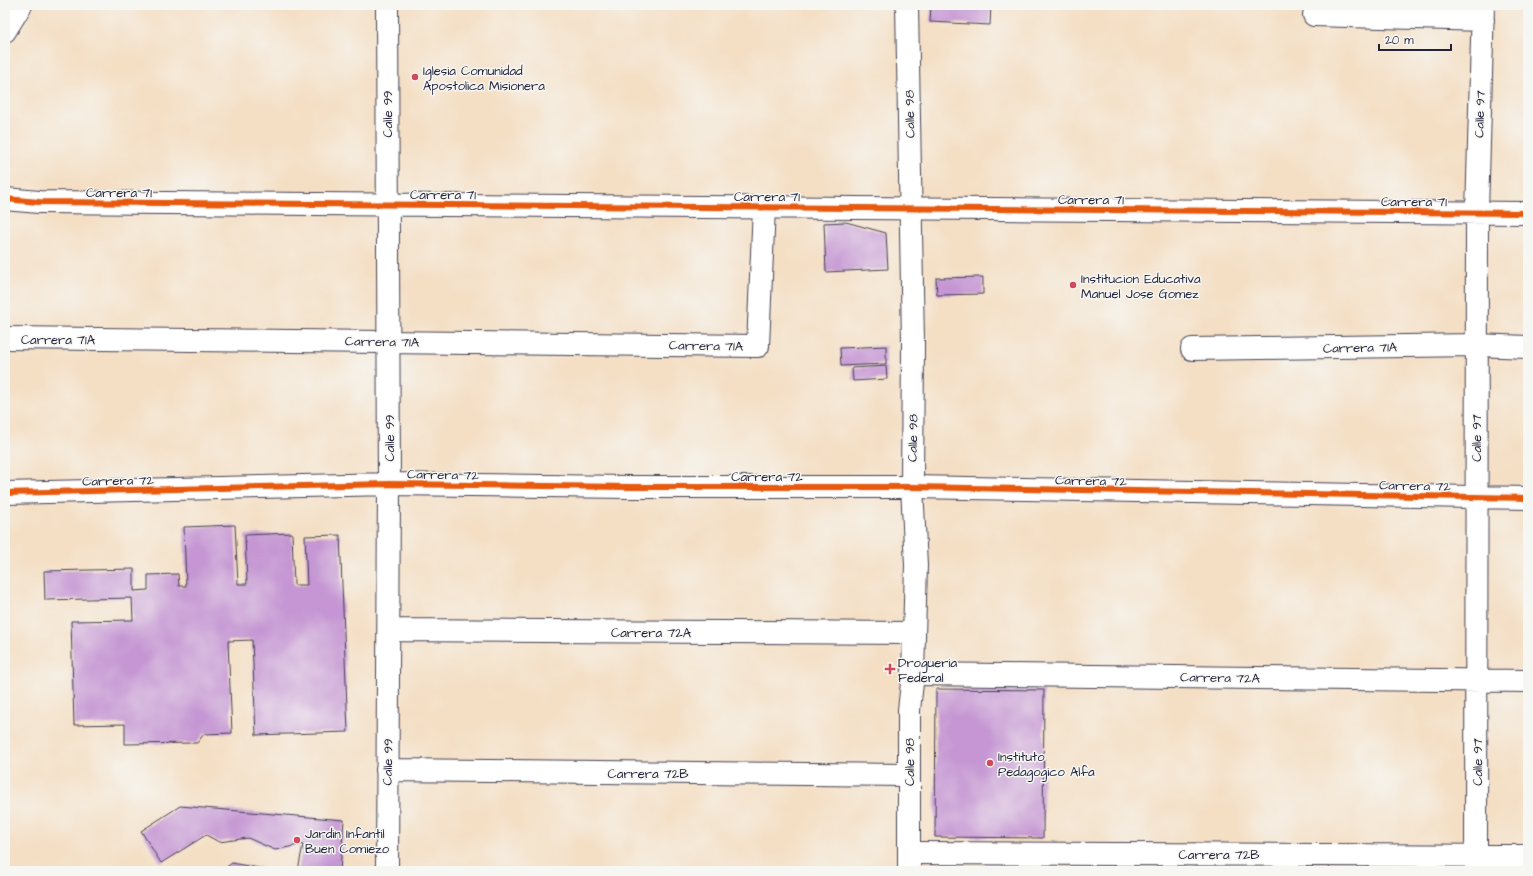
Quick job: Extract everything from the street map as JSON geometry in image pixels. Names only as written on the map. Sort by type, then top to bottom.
[{"type":"street","points":[[5,31],[21,5]]},
{"type":"street","name":"Calle 99","points":[[386,871],[390,484],[387,204],[387,5]]},
{"type":"street","name":"Calle 98","points":[[907,5],[913,343],[912,487],[916,565],[913,674],[909,710],[909,862]]},
{"type":"street","points":[[1314,15],[1483,13]]},
{"type":"street","name":"Calle 97","points":[[1476,863],[1476,212],[1483,13]]},
{"type":"street","name":"Carrera 71","points":[[5,199],[39,202],[1528,213]]},
{"type":"street","name":"Carrera 71A","points":[[5,338],[758,346],[764,207]]},
{"type":"street","name":"Carrera 71A","points":[[1192,349],[1476,345],[1528,347]]},
{"type":"street","name":"Carrera 72","points":[[5,493],[390,484],[629,487],[912,487],[1528,498]]},
{"type":"street","name":"Carrera 72A","points":[[389,630],[913,633]]},
{"type":"street","name":"Carrera 72A","points":[[913,674],[1528,681]]},
{"type":"street","name":"Carrera 72B","points":[[387,770],[908,775]]},
{"type":"street","name":"Carrera 72B","points":[[909,862],[1476,863],[1528,856]]},
{"type":"building","points":[[931,5],[991,5],[990,25],[930,22]]},
{"type":"building","points":[[846,222],[886,233],[888,269],[826,272],[824,223]]},
{"type":"building","points":[[983,277],[983,294],[937,295],[936,278]]},
{"type":"building","points":[[886,346],[886,364],[841,366],[840,348]]},
{"type":"building","points":[[886,366],[887,379],[853,381],[852,368]]},
{"type":"building","points":[[235,525],[238,584],[247,584],[245,535],[292,533],[294,585],[307,585],[305,536],[340,535],[348,732],[256,735],[252,640],[228,641],[232,733],[204,734],[197,743],[125,744],[125,724],[74,725],[71,621],[133,620],[132,598],[45,600],[44,571],[134,569],[134,591],[148,590],[148,575],[178,574],[179,586],[186,586],[184,527]]},
{"type":"building","name":"Instituto Pedagogico Alfa","points":[[936,689],[1044,690],[1043,838],[935,837]]},
{"type":"building","name":"Jardin Infantil Buen Comiezo","points":[[180,806],[344,820],[340,871],[298,871],[303,844],[275,850],[248,838],[219,842],[206,835],[161,863],[141,831]]},
{"type":"building","name":"Jardin Infantil Buen Comiezo","points":[[232,863],[268,870],[268,871],[221,871]]},
{"type":"building","points":[[875,868],[875,871],[842,871],[842,870]]},
{"type":"cycle path","points":[[5,199],[39,202],[1528,213]]},
{"type":"cycle path","points":[[5,493],[389,484],[629,487],[912,487],[1528,498]]},
{"type":"place","name":"Iglesia Comunidad Apostolica Misionera","points":[[415,77]]},
{"type":"place","name":"Institucion Educativa Manuel Jose Gomez","points":[[1073,285]]},
{"type":"place","name":"Drogueria Federal","points":[[890,669]]},
{"type":"place","name":"Instituto Pedagogico Alfa","points":[[990,763]]},
{"type":"place","name":"Jardin Infantil Buen Comiezo","points":[[297,840]]}]
